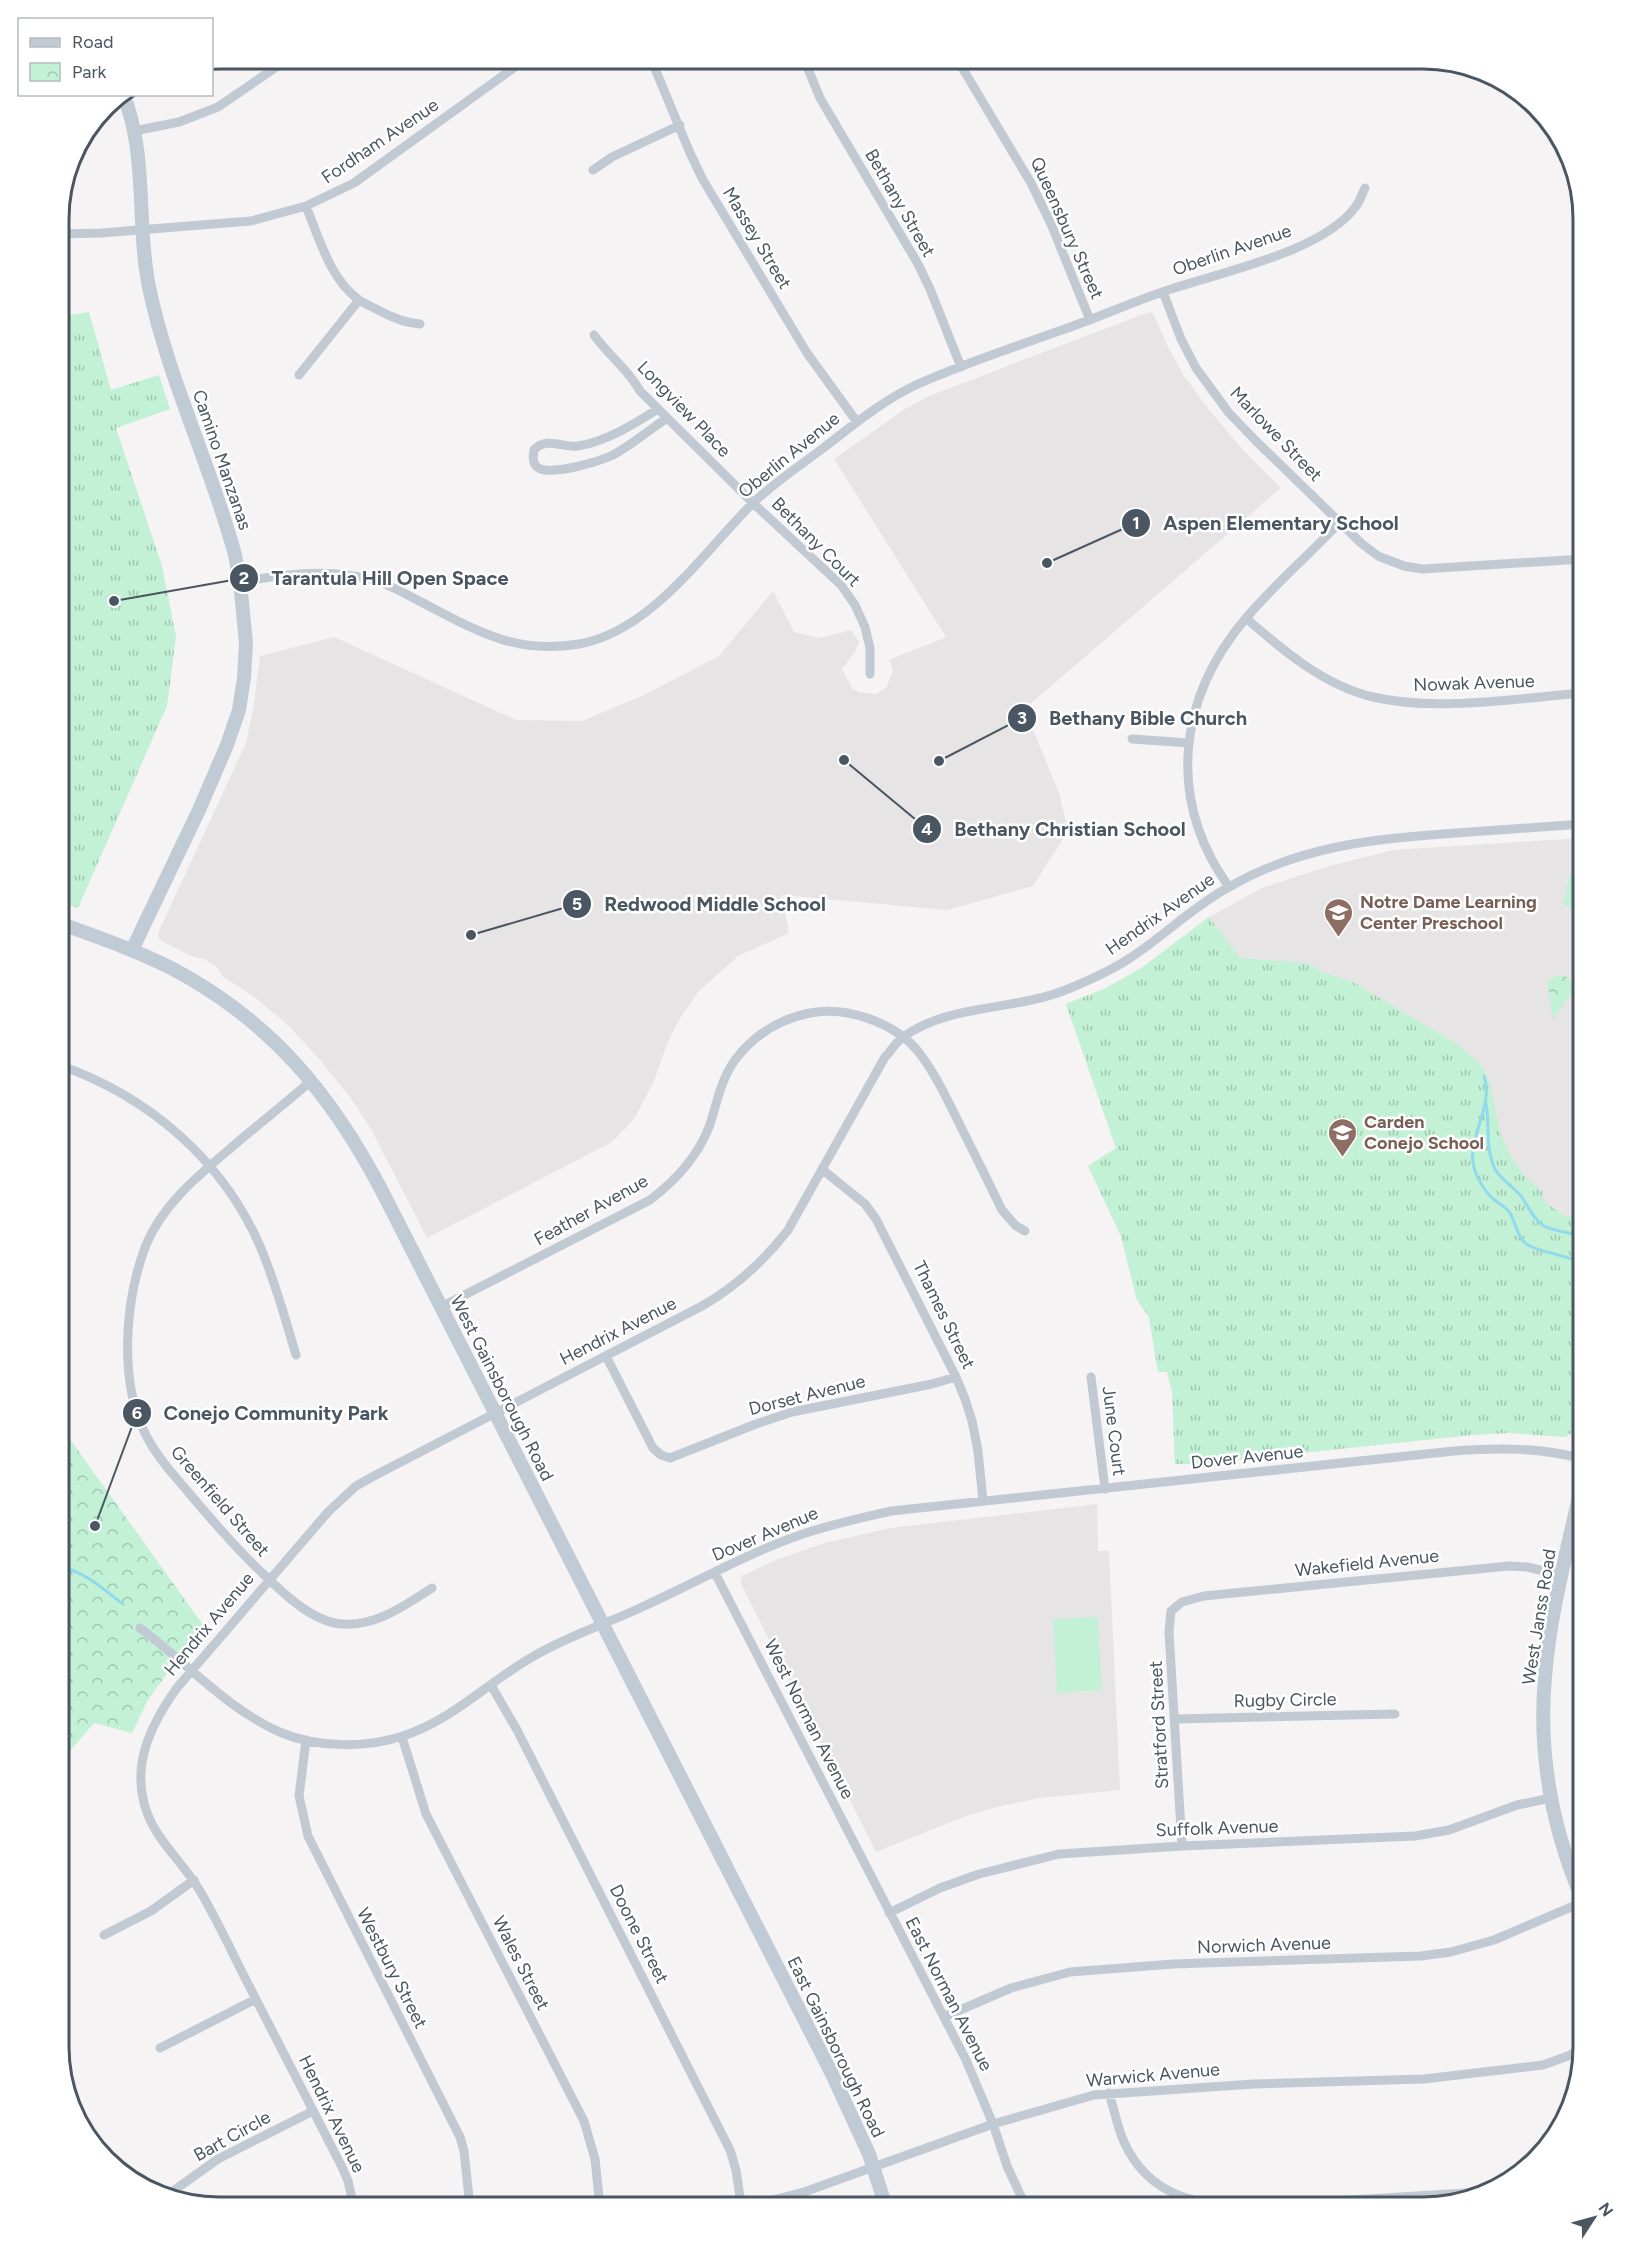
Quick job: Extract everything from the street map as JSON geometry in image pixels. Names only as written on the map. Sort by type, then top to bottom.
[{"type":"street","points":[[134,131],[179,122],[218,107],[272,69]]},
{"type":"street","name":"Fordham Avenue","points":[[69,234],[250,221],[306,206],[354,183],[512,69]]},
{"type":"street","name":"Massey Street","points":[[655,69],[690,153],[704,180],[807,352],[857,422]]},
{"type":"street","name":"Bethany Street","points":[[808,69],[820,98],[918,264],[961,367]]},
{"type":"street","name":"Queensbury Street","points":[[963,69],[1031,183],[1051,224],[1090,320]]},
{"type":"street","name":"Camino Manzanas","points":[[125,102],[134,131],[149,286],[161,332],[230,536],[240,582],[246,643],[239,710],[227,746],[138,953]]},
{"type":"street","points":[[593,170],[612,157],[680,125]]},
{"type":"street","name":"Oberlin Avenue","points":[[240,582],[303,572],[351,575],[378,581],[479,632],[510,643],[534,647],[582,643],[623,628],[645,613],[663,598],[753,503],[773,486],[857,422],[914,386],[1163,292],[1279,255],[1336,224],[1356,206],[1365,188]]},
{"type":"street","points":[[306,206],[332,268],[359,300],[395,319],[420,324]]},
{"type":"street","name":"Marlowe Street","points":[[1163,292],[1181,339],[1196,368],[1210,388],[1256,441],[1339,523],[1378,556],[1404,566],[1423,569],[1573,560]]},
{"type":"street","points":[[299,375],[359,300]]},
{"type":"street","name":"Longview Place","points":[[594,335],[605,351],[634,380],[640,391],[753,503]]},
{"type":"street","points":[[658,409],[604,438],[572,446],[547,442],[539,445],[534,450],[534,463],[537,468],[552,470],[596,462],[614,454],[667,418]]},
{"type":"street","name":"Bethany Court","points":[[753,503],[841,585],[855,605],[865,627],[870,648],[870,674]]},
{"type":"street","points":[[1228,887],[1199,836],[1191,800],[1188,779],[1189,743],[1195,711],[1206,679],[1246,618],[1339,523]]},
{"type":"street","name":"Nowak Avenue","points":[[1246,618],[1276,645],[1310,669],[1372,697],[1421,704],[1573,694]]},
{"type":"street","points":[[1132,739],[1189,743]]},
{"type":"street","name":"Hendrix Avenue","points":[[352,2197],[348,2181],[194,1880],[168,1850],[154,1829],[144,1803],[141,1773],[144,1749],[161,1711],[269,1579],[328,1512],[356,1486],[716,1298],[753,1270],[788,1230],[885,1057],[902,1038],[918,1029],[953,1015],[1040,998],[1094,978],[1133,957],[1228,887],[1279,863],[1315,851],[1381,838],[1573,826]]},
{"type":"street","name":"West Gainsborough Road","points":[[69,927],[138,953],[203,987],[244,1015],[286,1052],[312,1080],[345,1125],[363,1155],[441,1307],[745,1906]]},
{"type":"street","name":"Feather Avenue","points":[[441,1307],[624,1215],[650,1200],[672,1182],[686,1167],[708,1130],[725,1075],[753,1040],[771,1027],[794,1016],[835,1011],[853,1014],[875,1021],[916,1050],[942,1088],[1002,1210],[1016,1226],[1025,1231]]},
{"type":"street","points":[[69,1069],[120,1092],[152,1112],[178,1132],[210,1165],[241,1209],[260,1244],[275,1284],[296,1355]]},
{"type":"street","name":"Greenfield Street","points":[[312,1080],[210,1165],[179,1195],[163,1215],[147,1244],[129,1304],[129,1352],[133,1394],[141,1424],[154,1450],[232,1544],[297,1604],[338,1624],[362,1624],[381,1618],[432,1588]]},
{"type":"street","name":"Thames Street","points":[[823,1170],[865,1204],[876,1219],[957,1377],[972,1421],[983,1501]]},
{"type":"street","name":"Dorset Avenue","points":[[606,1356],[653,1448],[661,1455],[670,1458],[792,1412],[957,1377]]},
{"type":"street","name":"June Court","points":[[1090,1377],[1105,1489]]},
{"type":"street","name":"Dover Avenue","points":[[140,1628],[239,1709],[283,1733],[306,1740],[341,1744],[371,1743],[402,1737],[447,1717],[531,1657],[762,1550],[833,1524],[891,1511],[1500,1447],[1539,1449],[1573,1457]]},
{"type":"street","name":"West Janss Road","points":[[1573,1527],[1548,1644],[1545,1678],[1545,1755],[1551,1798],[1565,1855],[1573,1875]]},
{"type":"street","name":"Wakefield Avenue","points":[[1176,1606],[1190,1598],[1204,1596],[1509,1566],[1527,1567],[1562,1575]]},
{"type":"street","name":"West Norman Avenue","points":[[715,1573],[873,1880]]},
{"type":"street","name":"Stratford Street","points":[[1176,1606],[1171,1611],[1169,1632],[1182,1846]]},
{"type":"street","name":"Doone Street","points":[[491,1685],[517,1730],[730,2150],[740,2197]]},
{"type":"street","name":"Rugby Circle","points":[[1176,1719],[1395,1714]]},
{"type":"street","name":"Wales Street","points":[[402,1737],[426,1814],[584,2121],[595,2159],[599,2197]]},
{"type":"street","name":"Westbury Street","points":[[306,1740],[299,1796],[308,1836],[460,2137],[464,2151],[469,2197]]},
{"type":"street","name":"Suffolk Avenue","points":[[889,1913],[940,1888],[1009,1866],[1059,1854],[1436,1834],[1517,1805],[1551,1798]]},
{"type":"street","points":[[104,1935],[151,1911],[194,1880]]},
{"type":"street","name":"East Norman Avenue","points":[[873,1880],[978,2085],[1007,2166],[1021,2197]]},
{"type":"street","name":"East Gainsborough Road","points":[[745,1906],[832,2074],[874,2168],[883,2197]]},
{"type":"street","name":"Norwich Avenue","points":[[944,2017],[1011,1988],[1070,1972],[1173,1964],[1420,1956],[1451,1952],[1494,1940],[1573,1907]]},
{"type":"street","points":[[160,2048],[256,1999]]},
{"type":"street","name":"Warwick Avenue","points":[[784,2197],[874,2168],[993,2124],[1076,2099],[1109,2093],[1254,2084],[1424,2079],[1543,2065],[1573,2053]]},
{"type":"street","points":[[1109,2093],[1124,2141],[1135,2161],[1152,2180],[1168,2191],[1183,2197]]},
{"type":"street","name":"Bart Circle","points":[[174,2190],[218,2159],[313,2111]]},
{"type":"street","points":[[1393,2197],[1454,2194]]},
{"type":"shaded area","points":[[1149,312],[1153,313],[1184,376],[1210,411],[1242,449],[1281,488],[1029,705],[1032,727],[1059,793],[1068,831],[1033,886],[947,910],[782,895],[789,933],[738,956],[698,992],[677,1023],[653,1083],[634,1119],[612,1142],[427,1238],[371,1129],[350,1097],[320,1060],[289,1026],[256,998],[222,976],[217,967],[158,938],[159,931],[246,743],[260,656],[334,637],[516,720],[582,721],[644,695],[719,656],[773,591],[794,632],[819,638],[851,630],[859,642],[855,652],[842,669],[852,688],[858,692],[876,694],[886,688],[893,671],[889,660],[946,637],[834,459],[905,409],[929,396]]},
{"type":"shaded area","name":"Carden Conejo School","points":[[1573,839],[1572,1433],[1565,1437],[1508,1433],[1472,1435],[1197,1464],[1175,1464],[1172,1391],[1167,1372],[1158,1372],[1149,1317],[1137,1300],[1121,1236],[1088,1166],[1116,1148],[1066,1004],[1106,988],[1143,967],[1209,917],[1262,888],[1329,866],[1393,850]]},
{"type":"shaded area","points":[[1097,1504],[1098,1551],[1109,1551],[1120,1790],[1039,1798],[997,1807],[966,1816],[876,1852],[740,1582],[742,1576],[778,1559],[825,1543],[890,1528]]},
{"type":"green space","points":[[89,312],[111,390],[159,375],[170,409],[116,428],[162,566],[176,636],[167,706],[78,908],[69,905],[69,315]]},
{"type":"green space","points":[[1573,872],[1573,908],[1563,905],[1569,877]]},
{"type":"green space","name":"Carden Conejo School","points":[[1209,917],[1240,958],[1306,963],[1325,973],[1353,982],[1460,1046],[1480,1063],[1489,1080],[1500,1132],[1509,1153],[1525,1177],[1543,1192],[1543,1201],[1565,1216],[1573,1217],[1572,1433],[1565,1437],[1508,1433],[1472,1435],[1197,1464],[1175,1464],[1172,1391],[1167,1372],[1158,1372],[1149,1317],[1137,1300],[1121,1236],[1088,1166],[1116,1148],[1066,1004],[1106,988],[1143,967]]},
{"type":"green space","points":[[1559,975],[1570,978],[1573,991],[1554,1018],[1547,981]]},
{"type":"green space","points":[[69,1438],[206,1629],[194,1644],[186,1645],[167,1666],[168,1672],[148,1700],[132,1733],[94,1723],[69,1752]]},
{"type":"green space","points":[[1098,1617],[1102,1690],[1057,1693],[1053,1619]]},
{"type":"waterway","points":[[1484,1076],[1486,1084],[1484,1110],[1473,1151],[1474,1166],[1479,1180],[1492,1198],[1510,1213],[1524,1242],[1538,1249],[1572,1259]]},
{"type":"waterway","points":[[1486,1104],[1490,1153],[1495,1169],[1521,1196],[1540,1223],[1549,1228],[1573,1234]]},
{"type":"waterway","points":[[69,1569],[85,1576],[123,1604]]},
{"type":"place","name":"Aspen Elementary School","points":[[1047,563]]},
{"type":"place","name":"Tarantula Hill Open Space","points":[[114,601]]},
{"type":"place","name":"Bethany Christian School","points":[[844,760]]},
{"type":"place","name":"Bethany Bible Church","points":[[939,761]]},
{"type":"place","name":"Redwood Middle School","points":[[471,935]]},
{"type":"place","name":"Notre Dame Learning Center Preschool","points":[[1339,938]]},
{"type":"place","name":"Carden Conejo School","points":[[1343,1158]]},
{"type":"place","name":"Conejo Community Park","points":[[95,1526]]}]
